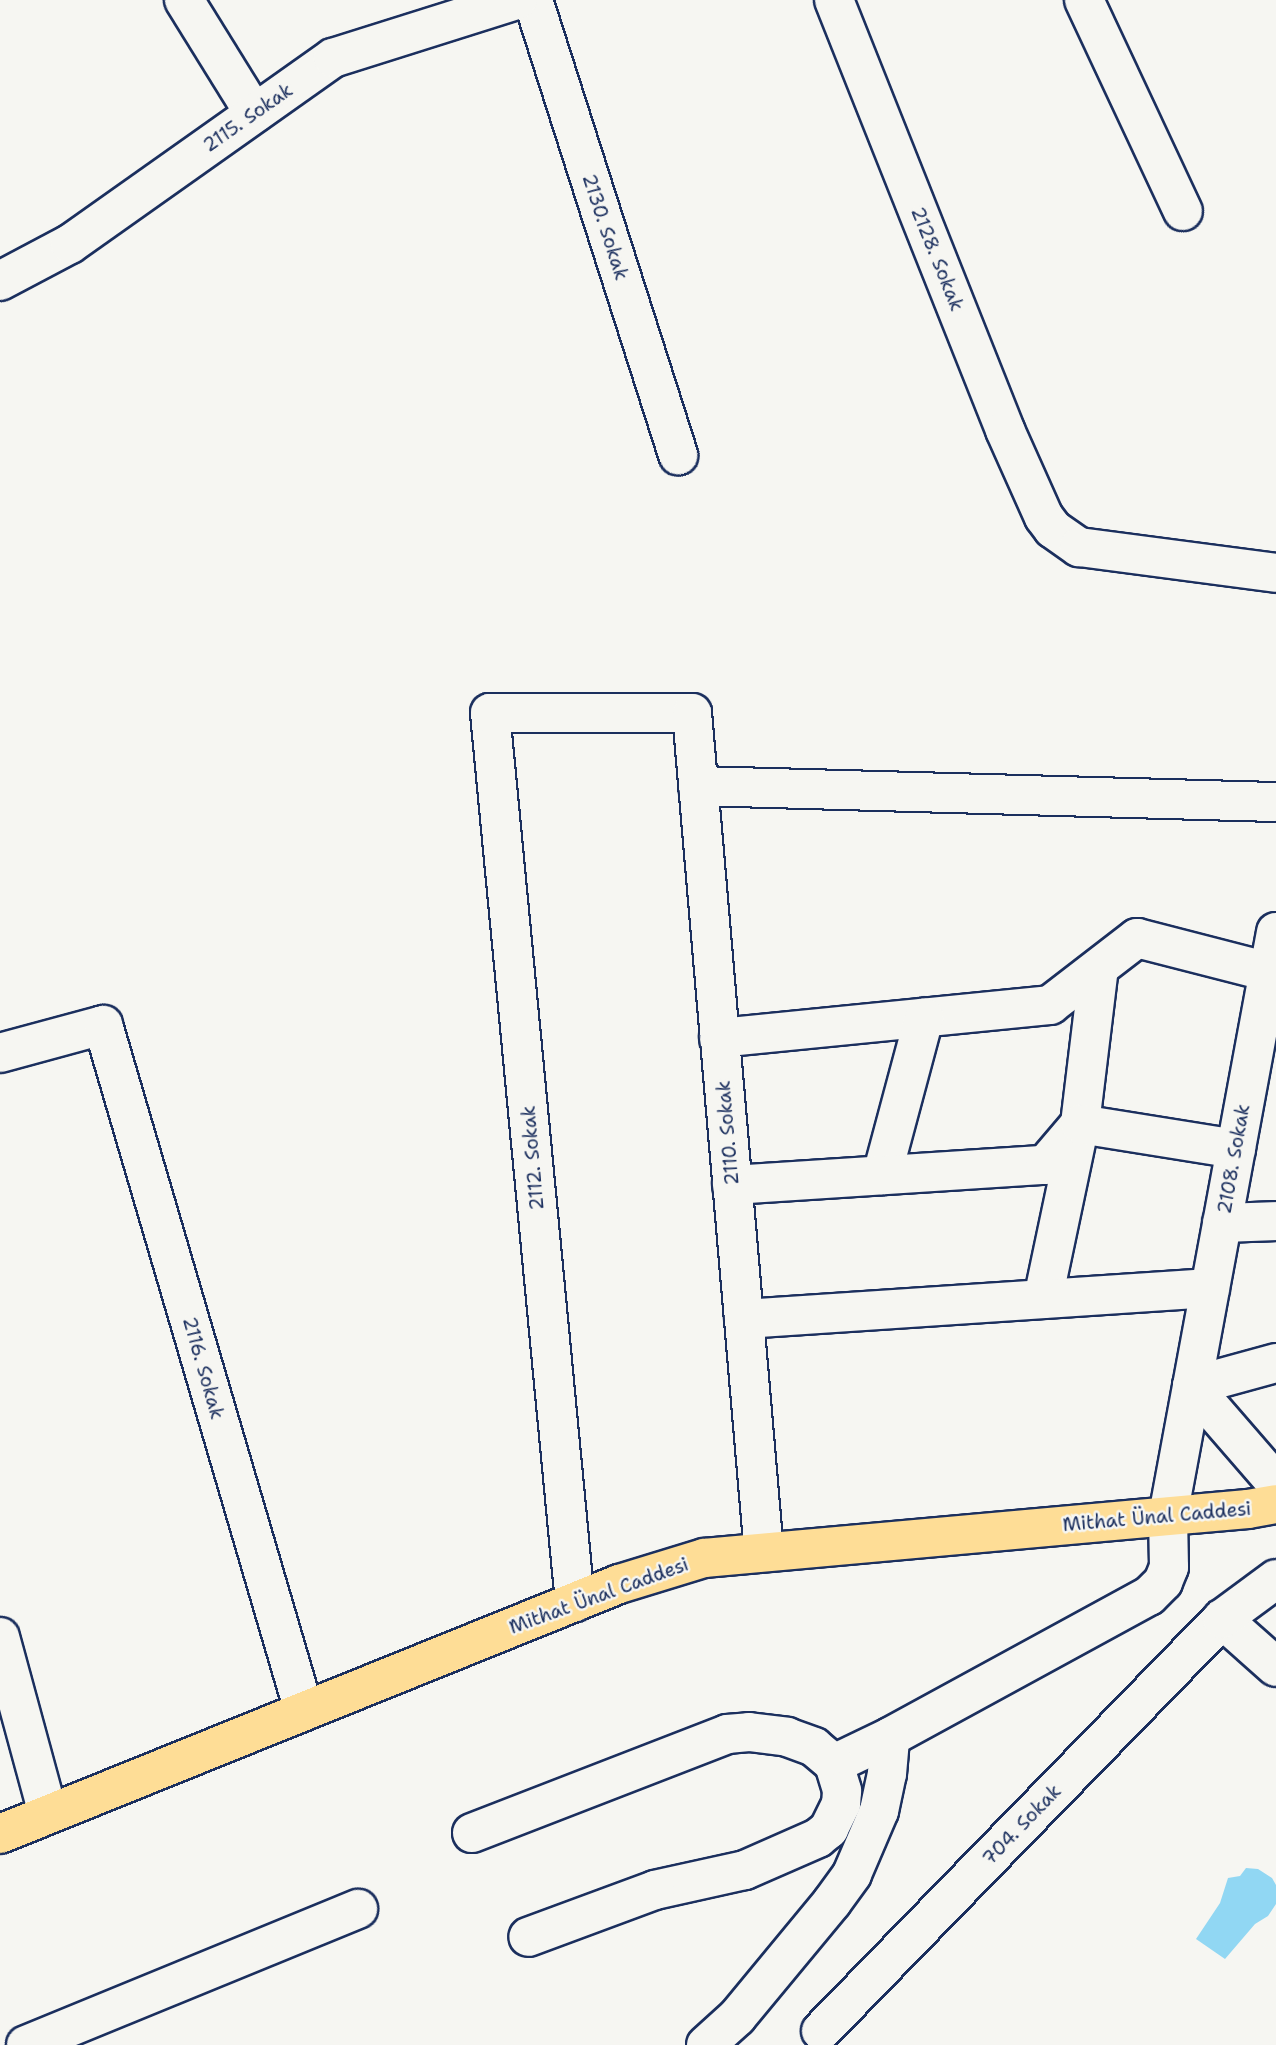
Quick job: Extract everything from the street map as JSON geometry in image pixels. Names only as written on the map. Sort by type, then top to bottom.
[{"type":"main road","name":"Mithat Ünal Caddesi","points":[[0,1834],[619,1584],[704,1558],[1276,1504]]},
{"type":"street","points":[[184,0],[254,113]]},
{"type":"street","name":"2115. Sokak","points":[[0,281],[70,244],[333,58],[517,0]]},
{"type":"street","name":"2130. Sokak","points":[[533,0],[678,455]]},
{"type":"street","name":"2128. Sokak","points":[[834,0],[1044,517],[1053,530],[1079,547],[1276,573]]},
{"type":"street","points":[[1084,0],[1183,211]]},
{"type":"street","name":"2110. Sokak","points":[[490,713],[692,713],[764,1552]]},
{"type":"street","name":"2112. Sokak","points":[[490,713],[575,1602]]},
{"type":"street","points":[[698,786],[1276,802]]},
{"type":"street","name":"2108. Sokak","points":[[834,1764],[890,1737],[1149,1596],[1163,1582],[1169,1567],[1168,1516],[1276,932]]},
{"type":"street","points":[[719,1038],[1050,1005],[1137,939],[1269,972]]},
{"type":"street","points":[[1043,1299],[1080,1124],[1099,968]]},
{"type":"street","points":[[882,1175],[924,1017]]},
{"type":"street","name":"2116. Sokak","points":[[0,1053],[103,1025],[303,1712]]},
{"type":"street","points":[[1080,1124],[1236,1149]]},
{"type":"street","points":[[732,1185],[1045,1165],[1080,1124]]},
{"type":"street","points":[[1222,1223],[1276,1221]]},
{"type":"street","points":[[744,1319],[1210,1288]]},
{"type":"street","points":[[1276,1363],[1192,1386],[1276,1483]]},
{"type":"street","name":"704. Sokak","points":[[821,2031],[1222,1619],[1276,1579]]},
{"type":"street","points":[[1222,1619],[1276,1667]]},
{"type":"street","points":[[0,1637],[48,1814]]},
{"type":"street","points":[[472,1833],[727,1734],[749,1732],[787,1737],[814,1747],[834,1764],[842,1791],[841,1804],[837,1818],[818,1838],[745,1870],[655,1890],[528,1937]]},
{"type":"street","points":[[706,2045],[737,2017],[852,1874],[879,1811],[887,1774],[890,1737]]},
{"type":"street","points":[[26,2045],[358,1909]]},
{"type":"water","points":[[1246,1868],[1258,1869],[1272,1878],[1276,1885],[1276,1904],[1268,1916],[1255,1924],[1225,1959],[1196,1939],[1220,1903],[1228,1878],[1240,1876]]}]
